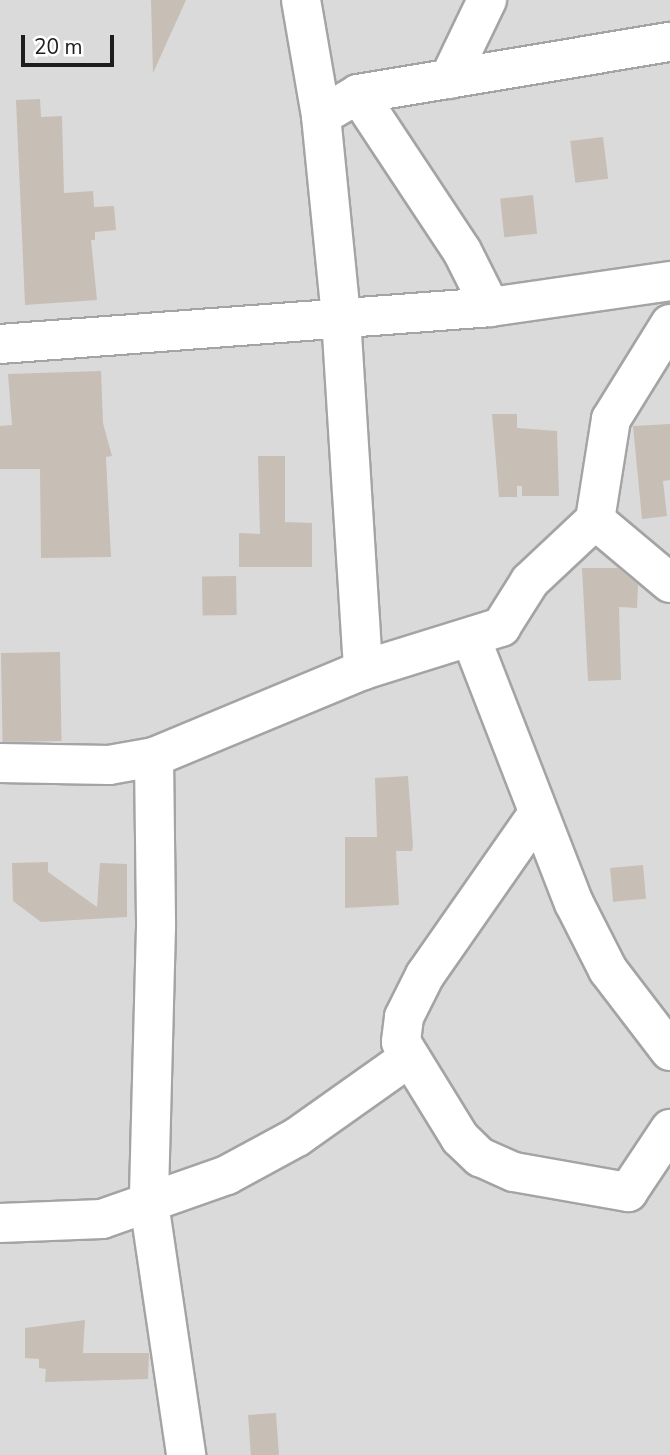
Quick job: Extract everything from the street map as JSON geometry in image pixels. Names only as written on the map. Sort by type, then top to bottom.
[{"type":"street","points":[[301,0],[321,116],[341,318],[363,670]]},
{"type":"street","points":[[449,79],[486,0]]},
{"type":"street","points":[[321,116],[358,94],[670,42]]},
{"type":"street","points":[[358,94],[462,251],[490,307]]},
{"type":"street","points":[[0,344],[490,307],[670,281]]},
{"type":"street","points":[[0,763],[109,765],[154,757],[363,670],[501,627],[530,581],[594,520],[611,419],[670,324]]},
{"type":"street","points":[[594,520],[670,583]]},
{"type":"street","points":[[471,638],[527,780],[536,816],[608,970],[670,1051]]},
{"type":"street","points":[[154,757],[156,928],[149,1203],[186,1455]]},
{"type":"street","points":[[536,816],[425,975],[404,1017],[401,1042],[460,1138],[480,1157],[514,1172],[628,1192],[670,1129]]},
{"type":"street","points":[[0,1223],[103,1219],[227,1175],[297,1137],[410,1057]]},
{"type":"shaded area","points":[[0,0],[670,0],[670,1455],[0,1455]]},
{"type":"building","points":[[151,0],[186,0],[153,73]]},
{"type":"building","points":[[40,99],[41,117],[62,116],[64,193],[93,191],[94,207],[114,206],[116,230],[95,232],[95,240],[91,240],[97,300],[25,305],[16,100]]},
{"type":"building","points":[[603,137],[608,179],[575,183],[570,141]]},
{"type":"building","points":[[533,195],[537,234],[504,237],[500,198]]},
{"type":"building","points":[[101,371],[103,423],[112,456],[106,457],[111,557],[41,558],[40,469],[0,469],[0,426],[12,425],[8,374]]},
{"type":"building","points":[[492,414],[517,414],[517,428],[557,431],[559,496],[522,496],[522,486],[517,486],[517,497],[499,497]]},
{"type":"building","points":[[670,424],[670,480],[663,481],[667,516],[642,519],[633,426]]},
{"type":"building","points":[[258,456],[285,456],[285,522],[312,523],[312,567],[239,567],[239,533],[260,534]]},
{"type":"building","points":[[582,568],[618,568],[638,585],[637,608],[619,607],[621,680],[588,681]]},
{"type":"building","points":[[236,576],[237,615],[203,616],[202,577]]},
{"type":"building","points":[[60,652],[62,741],[3,742],[1,653]]},
{"type":"building","points":[[408,776],[413,846],[412,851],[396,851],[399,905],[345,908],[345,837],[377,837],[375,778]]},
{"type":"building","points":[[48,862],[48,872],[97,907],[100,863],[127,864],[127,917],[41,922],[13,901],[12,863]]},
{"type":"building","points":[[643,865],[646,899],[613,902],[610,868]]},
{"type":"building","points":[[85,1320],[83,1353],[149,1353],[148,1379],[45,1382],[46,1369],[39,1368],[39,1359],[25,1358],[25,1328]]},
{"type":"building","points":[[276,1413],[279,1455],[251,1455],[248,1415]]}]
